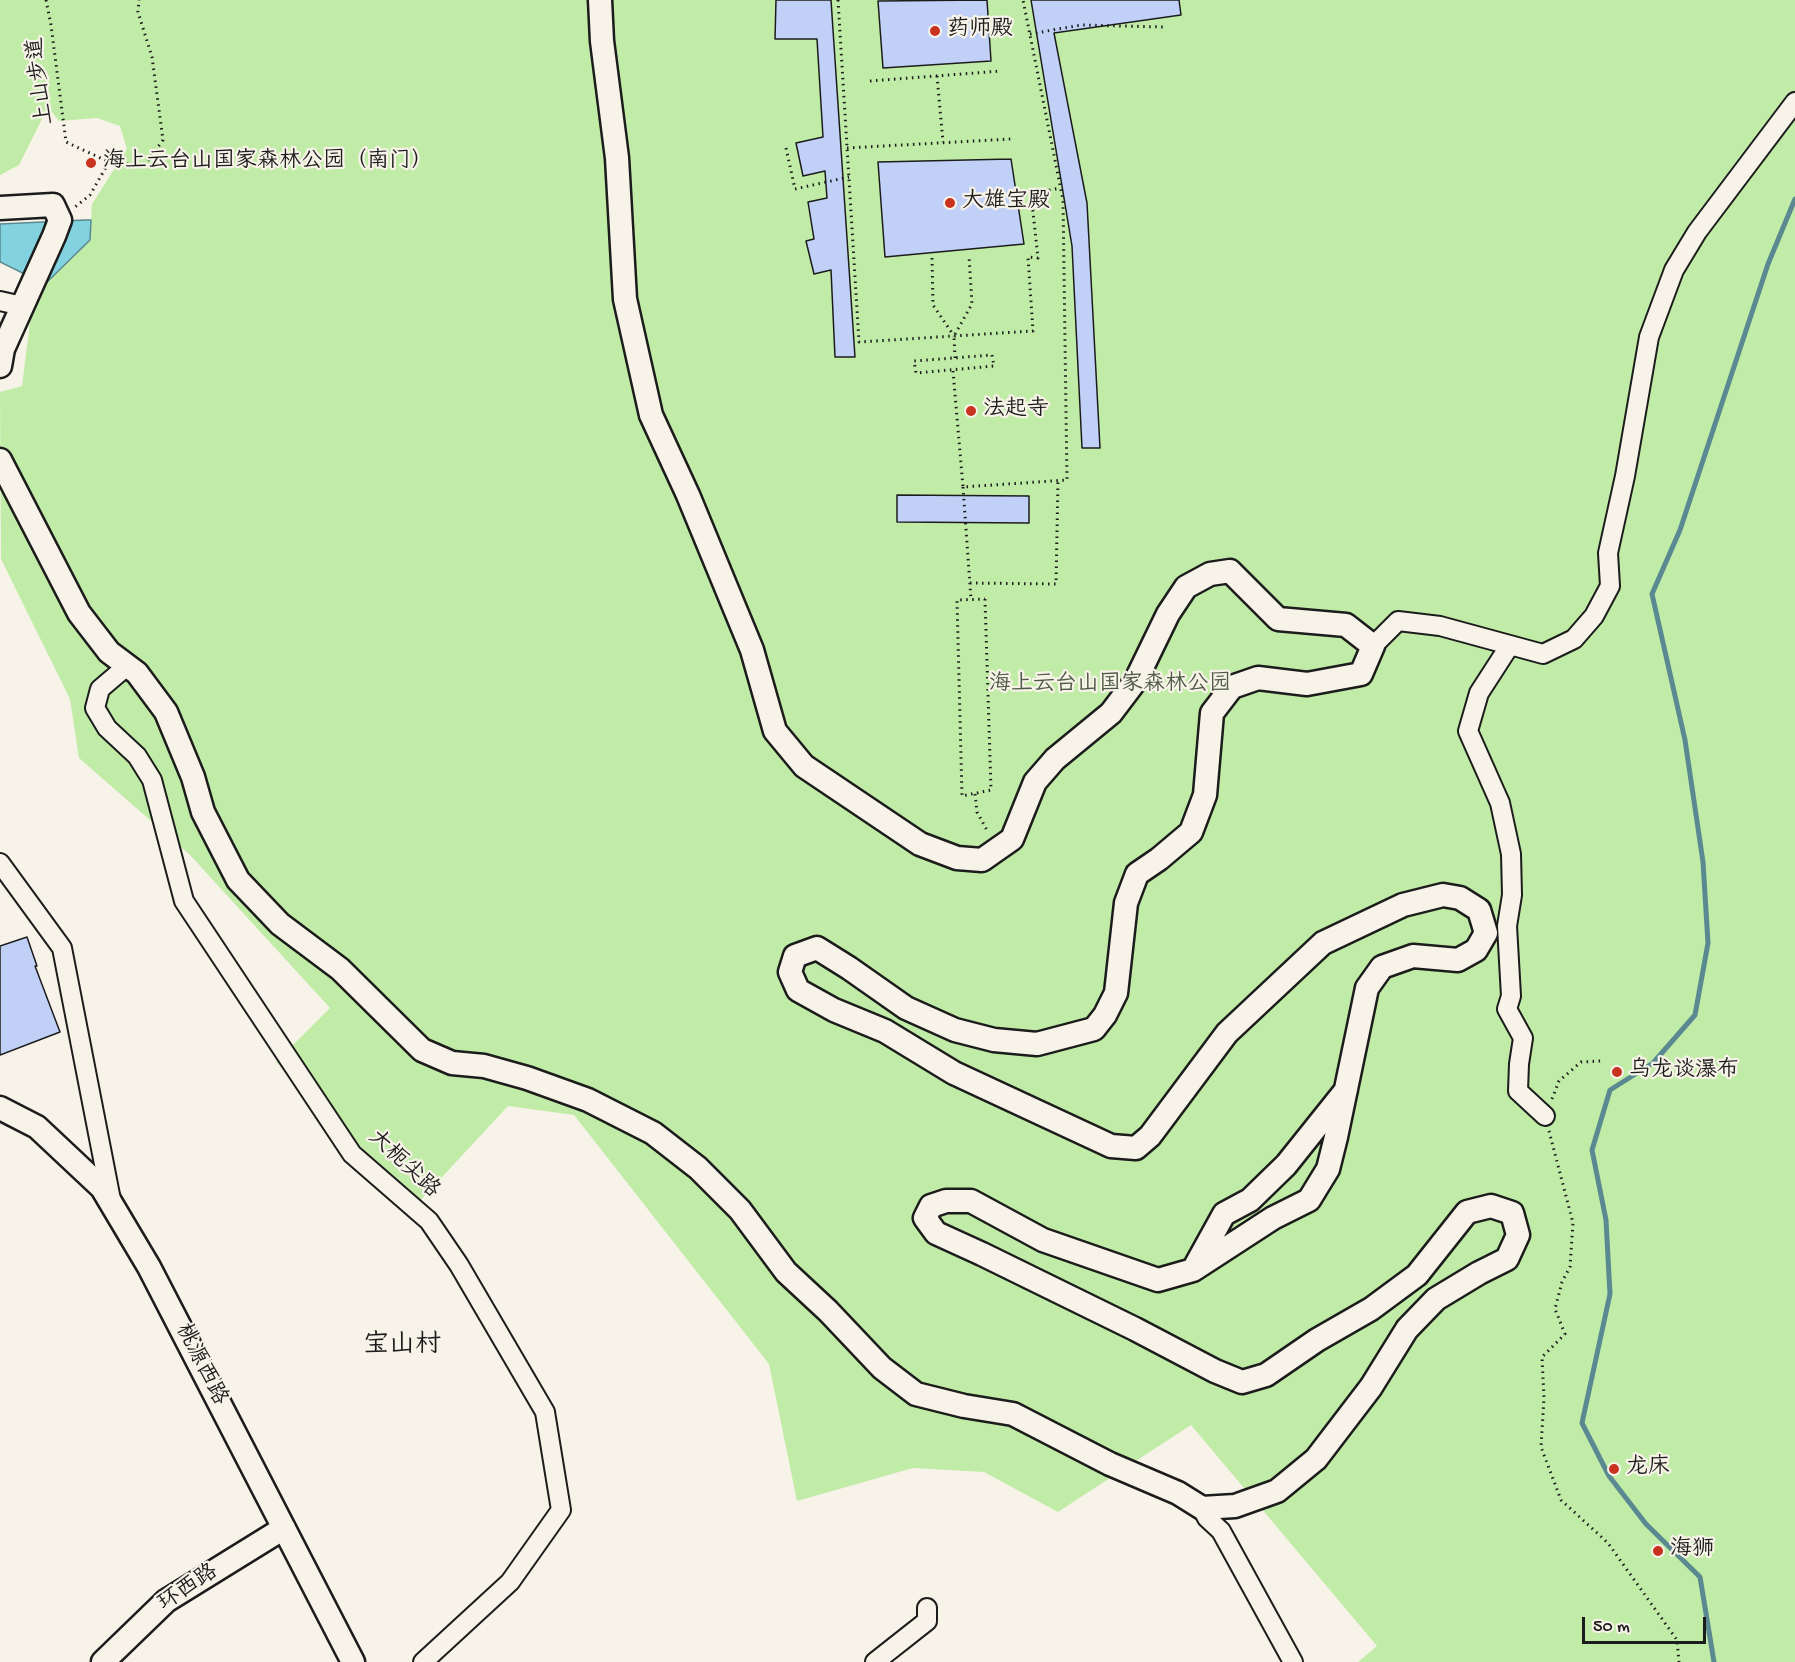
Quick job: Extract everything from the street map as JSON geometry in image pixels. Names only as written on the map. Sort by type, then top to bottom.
[{"type":"street","points":[[600,0],[602,41],[617,158],[625,298],[651,415],[688,495],[752,650],[775,731],[804,766],[920,844],[957,858],[982,860],[1012,839],[1035,782],[1055,759],[1111,713],[1136,680],[1168,614],[1186,587],[1210,574],[1230,571],[1278,619],[1346,626],[1373,646]]},
{"type":"street","points":[[1202,1508],[1235,1506],[1277,1491],[1316,1459],[1371,1387],[1407,1329],[1436,1299],[1507,1259],[1518,1235],[1512,1213],[1491,1206],[1467,1212],[1417,1275],[1371,1309],[1317,1340],[1266,1375],[1242,1382],[1215,1371],[1084,1304],[936,1233],[925,1218],[931,1206],[939,1203],[971,1201],[1043,1240],[1158,1280],[1193,1270],[1273,1218],[1309,1200],[1328,1169],[1368,988],[1382,967],[1413,956],[1458,960],[1476,950],[1486,933],[1479,910],[1460,898],[1443,895],[1403,905],[1323,942],[1227,1033],[1150,1136],[1136,1148],[1111,1146],[954,1074],[885,1031],[834,1010],[798,990],[790,972],[795,956],[817,948],[906,1008],[955,1030],[994,1040],[1037,1044],[1094,1029],[1105,1015],[1116,993],[1125,903],[1137,874],[1160,859],[1191,832],[1205,795],[1212,713],[1232,687],[1258,678],[1307,684],[1361,674],[1373,646],[1398,621],[1440,626],[1543,654],[1574,639],[1594,616],[1610,586],[1608,553],[1625,476],[1649,337],[1674,270],[1697,232],[1795,102]]},
{"type":"street","points":[[0,208],[53,205],[60,220],[31,285],[11,304],[0,366]]},
{"type":"street","points":[[0,460],[79,613],[108,652],[136,673],[165,712],[193,777],[202,812],[238,880],[280,924],[340,969],[422,1050],[453,1063],[484,1066],[527,1078],[588,1100],[653,1133],[698,1168],[740,1210],[786,1272],[828,1311],[882,1368],[916,1394],[964,1406],[1013,1414],[1110,1464],[1178,1493],[1202,1508],[1207,1518],[1221,1531],[1293,1662]]},
{"type":"street","points":[[1510,645],[1479,693],[1468,731],[1500,803],[1511,854],[1512,895],[1506,926],[1511,996],[1507,1009],[1523,1038],[1518,1091],[1545,1116]]},
{"type":"street","name":"大枙尖路","points":[[127,666],[100,689],[95,708],[107,728],[137,756],[153,780],[184,901],[352,1154],[429,1221],[459,1265],[545,1412],[561,1510],[510,1582],[423,1662]]},
{"type":"street","points":[[0,863],[62,948],[112,1205]]},
{"type":"street","points":[[1193,1270],[1224,1214],[1250,1200],[1286,1165],[1346,1090]]},
{"type":"street","name":"桃源西路","points":[[0,1108],[37,1127],[102,1188],[150,1267],[352,1662]]},
{"type":"street","name":"环西路","points":[[103,1662],[166,1601],[284,1528]]},
{"type":"street","points":[[875,1662],[927,1621],[927,1608]]},
{"type":"path","name":"上山步道","points":[[46,0],[66,142],[109,162]]},
{"type":"path","points":[[60,220],[90,195],[109,162],[144,166],[163,140],[152,57],[138,12],[140,0]]},
{"type":"path","points":[[838,0],[859,342],[1033,331],[1028,257],[1038,258],[1031,194],[1060,188]]},
{"type":"path","points":[[963,488],[1067,480],[1063,200],[1023,0]]},
{"type":"path","points":[[1030,34],[1081,25],[1164,27]]},
{"type":"path","points":[[870,81],[1001,71]]},
{"type":"path","points":[[938,76],[943,142]]},
{"type":"path","points":[[847,148],[1011,139]]},
{"type":"path","points":[[786,147],[795,189],[849,177]]},
{"type":"path","points":[[954,336],[972,304],[969,256]]},
{"type":"path","points":[[932,258],[933,304],[954,336],[955,357]]},
{"type":"path","points":[[992,355],[994,366],[952,372],[916,373],[914,361],[992,355]]},
{"type":"path","points":[[952,372],[971,599]]},
{"type":"path","points":[[970,583],[1056,584],[1058,480]]},
{"type":"path","points":[[985,599],[991,790],[975,794],[962,795],[957,600],[985,599]]},
{"type":"path","points":[[975,794],[977,812],[998,849]]},
{"type":"path","points":[[1601,1061],[1581,1062],[1560,1081],[1545,1116],[1574,1222],[1570,1267],[1562,1282],[1556,1309],[1565,1334],[1542,1357],[1544,1398],[1541,1447],[1561,1500],[1608,1543],[1677,1640],[1679,1662]]},
{"type":"green space","name":"海上云台山国家森林公园","points":[[0,0],[1795,0],[1795,1662],[1358,1662],[1377,1646],[1191,1425],[1058,1512],[984,1472],[913,1468],[797,1501],[769,1364],[574,1115],[508,1106],[417,1204],[276,1062],[330,1008],[190,855],[79,758],[70,699],[1,559],[0,392],[22,386],[31,314],[45,284],[90,240],[92,204],[127,149],[120,126],[97,118],[59,121],[48,107],[19,165],[0,175]]},
{"type":"water","points":[[91,220],[90,240],[45,284],[0,262],[0,224]]},
{"type":"building","points":[[776,0],[831,0],[855,357],[835,357],[831,270],[814,274],[806,241],[814,239],[808,202],[827,198],[825,171],[803,176],[796,143],[823,137],[817,39],[775,39]]},
{"type":"building","name":"药师殿","points":[[987,0],[991,61],[883,68],[878,1]]},
{"type":"building","points":[[1031,0],[1179,0],[1181,15],[1054,33],[1087,203],[1100,448],[1082,448],[1072,246]]},
{"type":"building","name":"大雄宝殿","points":[[1011,159],[1024,244],[885,257],[878,162]]},
{"type":"building","points":[[897,495],[1029,496],[1029,523],[897,522]]},
{"type":"building","points":[[27,937],[37,966],[35,966],[60,1032],[0,1055],[0,946]]},
{"type":"waterway","points":[[1714,1662],[1700,1577],[1646,1524],[1609,1476],[1582,1423],[1610,1294],[1606,1220],[1592,1150],[1610,1090],[1653,1063],[1695,1015],[1708,943],[1703,862],[1685,740],[1652,594],[1680,530],[1768,264],[1795,199]]},
{"type":"place","name":"药师殿","points":[[935,31]]},
{"type":"place","name":"海上云台山国家森林公园（南门）","points":[[91,163]]},
{"type":"place","name":"大雄宝殿","points":[[950,203]]},
{"type":"place","name":"法起寺","points":[[971,411]]},
{"type":"place","name":"乌龙谈瀑布","points":[[1617,1072]]},
{"type":"place","name":"龙床","points":[[1614,1469]]},
{"type":"place","name":"海狮","points":[[1658,1551]]},
{"type":"district","name":"宝山村","points":[[402,1347]]}]
